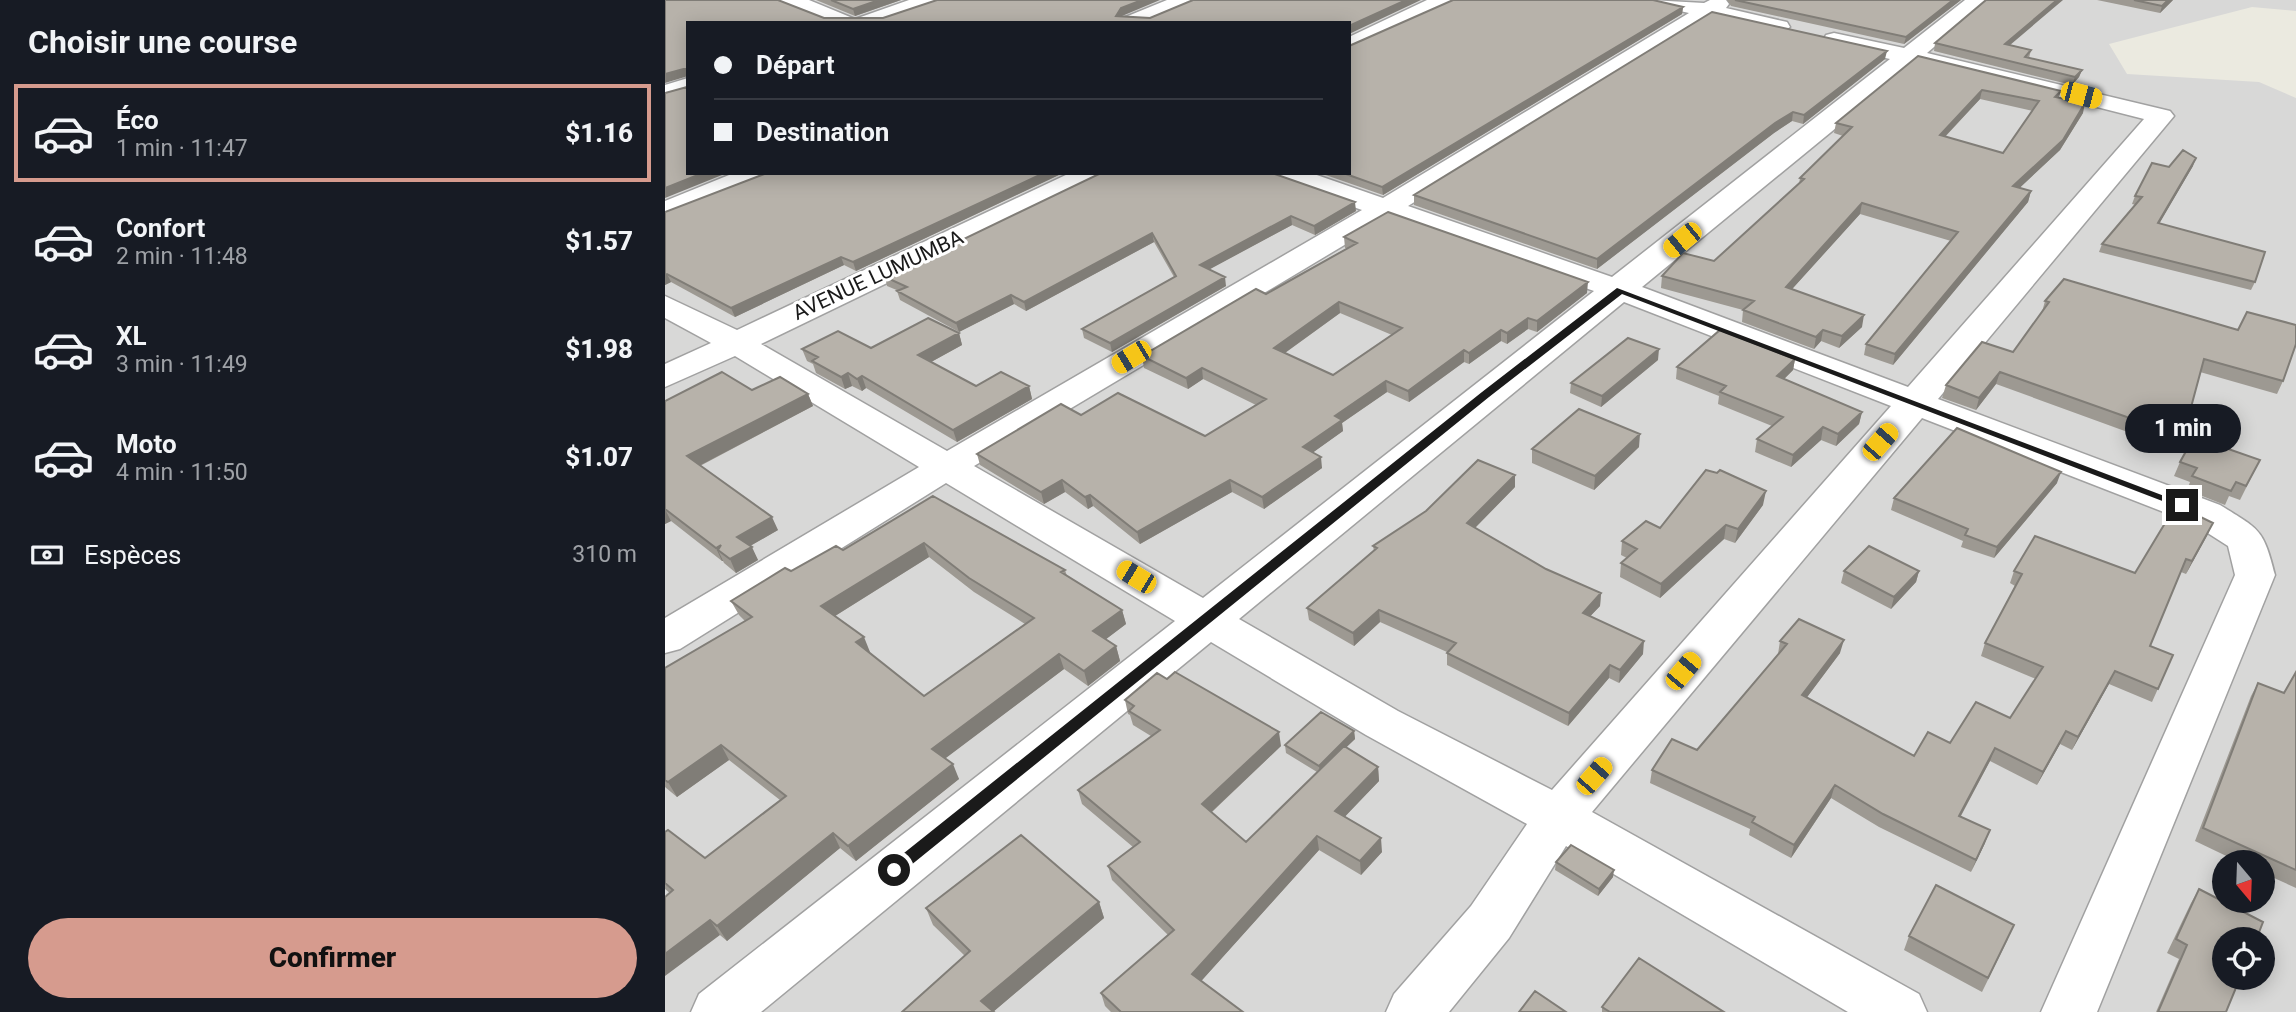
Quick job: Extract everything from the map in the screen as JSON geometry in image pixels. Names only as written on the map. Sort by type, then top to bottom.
[{"type":"street","points":[[790,0],[842,21]]},
{"type":"street","points":[[869,21],[930,0]]},
{"type":"street","points":[[1136,21],[1185,0]]},
{"type":"street","points":[[1351,45],[1444,0]]},
{"type":"street","points":[[1414,1012],[1490,922],[1558,817],[2161,116],[2001,75],[1806,33],[1717,5],[1661,0]]},
{"type":"street","points":[[719,1012],[1206,619],[1621,290],[1978,0]]},
{"type":"street","points":[[665,638],[947,466],[1613,71],[1717,5]]},
{"type":"street","points":[[665,93],[686,86]]},
{"type":"street","points":[[665,211],[754,175]]},
{"type":"street","name":"AVENUE LUMUMBA","points":[[665,377],[1088,175]]},
{"type":"street","points":[[1290,175],[1621,290],[1721,331],[1915,400],[2206,514],[2246,539],[2255,575],[2069,1012]]},
{"type":"street","points":[[665,305],[736,343],[947,466],[1382,723],[1558,817],[1899,1012]]},
{"type":"shaded area","points":[[665,0],[2296,0],[2296,11],[2252,7],[2109,44],[2127,74],[2259,82],[2296,98],[2296,1012],[665,1012]]},
{"type":"building","points":[[665,0],[778,0],[824,18],[883,18],[937,0],[1142,0],[1121,8],[1116,16],[1150,18],[1193,0],[1406,0],[1351,25],[1351,21],[686,21],[686,68],[665,74]]},
{"type":"building","points":[[831,0],[879,0],[853,9]]},
{"type":"building","points":[[1453,0],[1653,0],[1683,7],[1382,187],[1349,175],[1351,175],[1351,45]]},
{"type":"building","points":[[1735,0],[1953,0],[1906,37]]},
{"type":"building","points":[[1986,0],[2057,0],[2005,44],[2031,50],[2025,57],[2082,70],[2075,77],[1935,43]]},
{"type":"building","points":[[2134,0],[2168,0],[2162,6]]},
{"type":"building","points":[[1712,12],[1887,51],[1804,115],[1793,112],[1775,123],[1597,259],[1414,195]]},
{"type":"building","points":[[1918,56],[2061,91],[2055,97],[2085,103],[2063,140],[2013,186],[2031,191],[1895,354],[1866,344],[1958,232],[1862,203],[1786,287],[1864,315],[1842,336],[1823,330],[1816,337],[1743,310],[1754,301],[1662,276],[1683,253],[1714,261],[1804,179],[1800,178],[1852,127],[1836,123]],"holes":[[[1982,90],[2039,101],[2003,153],[1940,135]]]},
{"type":"building","points":[[686,87],[686,175],[698,175],[665,188],[665,93]]},
{"type":"building","points":[[2183,150],[2196,158],[2158,223],[2265,252],[2255,282],[2102,244],[2142,197],[2135,196],[2152,163],[2169,167]]},
{"type":"building","points":[[762,175],[1040,175],[853,262],[841,257],[731,308],[665,275],[665,212]]},
{"type":"building","points":[[1097,175],[1278,175],[1355,202],[1314,226],[1291,216],[1200,265],[1225,277],[1110,343],[1082,329],[1176,276],[1152,233],[1024,302],[1011,295],[956,323],[897,291],[907,287],[885,277]]},
{"type":"building","points":[[1388,212],[1588,282],[1537,321],[1528,318],[1507,333],[1501,330],[1469,353],[1464,350],[1408,391],[1386,381],[1335,416],[1342,420],[1303,447],[1321,457],[1262,497],[1230,480],[1137,532],[1090,495],[1085,497],[1062,480],[1041,492],[977,454],[1061,404],[1081,415],[1118,393],[1205,436],[1266,399],[1202,368],[1186,378],[1142,356],[1256,289],[1266,294],[1357,243],[1344,237]],"holes":[[[1339,302],[1402,328],[1333,375],[1274,348]]]},
{"type":"building","points":[[2064,279],[2238,330],[2247,312],[2296,325],[2296,344],[2283,381],[2204,359],[2183,437],[2000,372],[1979,398],[1946,385],[1982,342],[2013,352],[2049,302],[2045,301]]},
{"type":"building","points":[[928,318],[959,333],[918,355],[976,386],[1001,372],[1029,386],[953,430],[862,376],[857,379],[848,373],[841,377],[812,361],[818,357],[802,349],[838,331],[871,348]]},
{"type":"building","points":[[1720,330],[1795,359],[1777,376],[1862,412],[1838,434],[1823,427],[1793,455],[1757,439],[1783,417],[1720,392],[1726,386],[1677,367]]},
{"type":"building","points":[[1628,338],[1659,349],[1602,396],[1571,383]]},
{"type":"building","points":[[722,372],[752,390],[780,377],[808,394],[687,456],[772,517],[737,537],[752,547],[730,559],[718,550],[721,545],[716,548],[665,509],[665,401]]},
{"type":"building","points":[[1579,409],[1640,434],[1595,476],[1532,449]]},
{"type":"building","points":[[1957,428],[2061,472],[1997,547],[1965,535],[1968,529],[1894,498]]},
{"type":"building","points":[[2194,437],[2260,460],[2246,486],[2236,482],[2231,491],[2192,476],[2197,468],[2180,462]]},
{"type":"building","points":[[1478,460],[1515,475],[1467,523],[1546,569],[1601,593],[1583,613],[1644,641],[1620,670],[1610,665],[1569,713],[1447,653],[1456,643],[1379,610],[1353,633],[1307,608],[1377,548],[1373,546],[1426,511]]},
{"type":"building","points":[[1706,470],[1717,473],[1720,470],[1766,491],[1738,529],[1726,525],[1661,584],[1621,563],[1637,549],[1622,541],[1646,521],[1660,528]]},
{"type":"building","points":[[933,496],[1065,570],[1061,572],[1122,610],[1093,631],[1116,646],[1084,671],[1059,654],[932,749],[953,764],[848,846],[833,833],[717,926],[710,920],[665,954],[665,897],[673,890],[665,883],[665,832],[668,830],[705,858],[786,796],[721,745],[668,782],[665,780],[665,668],[752,617],[731,601],[785,568],[791,571],[836,546],[843,550]],"holes":[[[924,543],[969,578],[1034,618],[924,696],[856,642],[864,637],[821,606]]]},
{"type":"building","points":[[2176,505],[2213,523],[2192,561],[2186,559],[2150,646],[2173,655],[2158,689],[2115,671],[2078,737],[2066,731],[2043,772],[1995,748],[1959,816],[1990,830],[1976,860],[1883,814],[1835,785],[1794,845],[1752,822],[1755,817],[1652,770],[1672,739],[1697,750],[1787,644],[1780,641],[1799,619],[1844,640],[1802,695],[1914,756],[1928,732],[1950,743],[1976,702],[2010,718],[2043,667],[1985,643],[2022,574],[2014,571],[2035,536],[2135,573]]},
{"type":"building","points":[[1869,546],[1919,571],[1894,597],[1844,571]]},
{"type":"building","points":[[1175,672],[1279,732],[1202,804],[1246,842],[1344,746],[1378,767],[1335,811],[1381,838],[1360,861],[1317,836],[1192,974],[1243,1012],[1121,1012],[1101,993],[1174,930],[1108,866],[1140,842],[1078,790],[1160,730],[1129,711],[1134,706],[1125,700],[1157,673],[1167,679]]},
{"type":"building","points":[[2296,672],[2296,870],[2275,861],[2275,850],[2252,850],[2203,828],[2258,683],[2284,693]]},
{"type":"building","points":[[1321,712],[1354,731],[1319,766],[1285,745]]},
{"type":"building","points":[[1021,835],[1099,902],[981,1001],[994,1012],[902,1012],[970,951],[926,908]]},
{"type":"building","points":[[1571,845],[1614,870],[1599,889],[1556,862]]},
{"type":"building","points":[[1936,885],[2014,925],[1988,978],[1909,936]]},
{"type":"building","points":[[2199,889],[2212,896],[2212,914],[2247,914],[2263,922],[2261,927],[2212,927],[2212,990],[2235,990],[2226,1012],[2158,1012],[2187,945],[2176,939]]},
{"type":"building","points":[[1639,958],[1724,1012],[1610,1012],[1602,1007]]},
{"type":"building","points":[[1535,991],[1566,1012],[1519,1012]]},
{"type":"route","points":[[894,870],[1485,394],[1621,290],[1721,331],[1915,400],[2182,505]]}]
